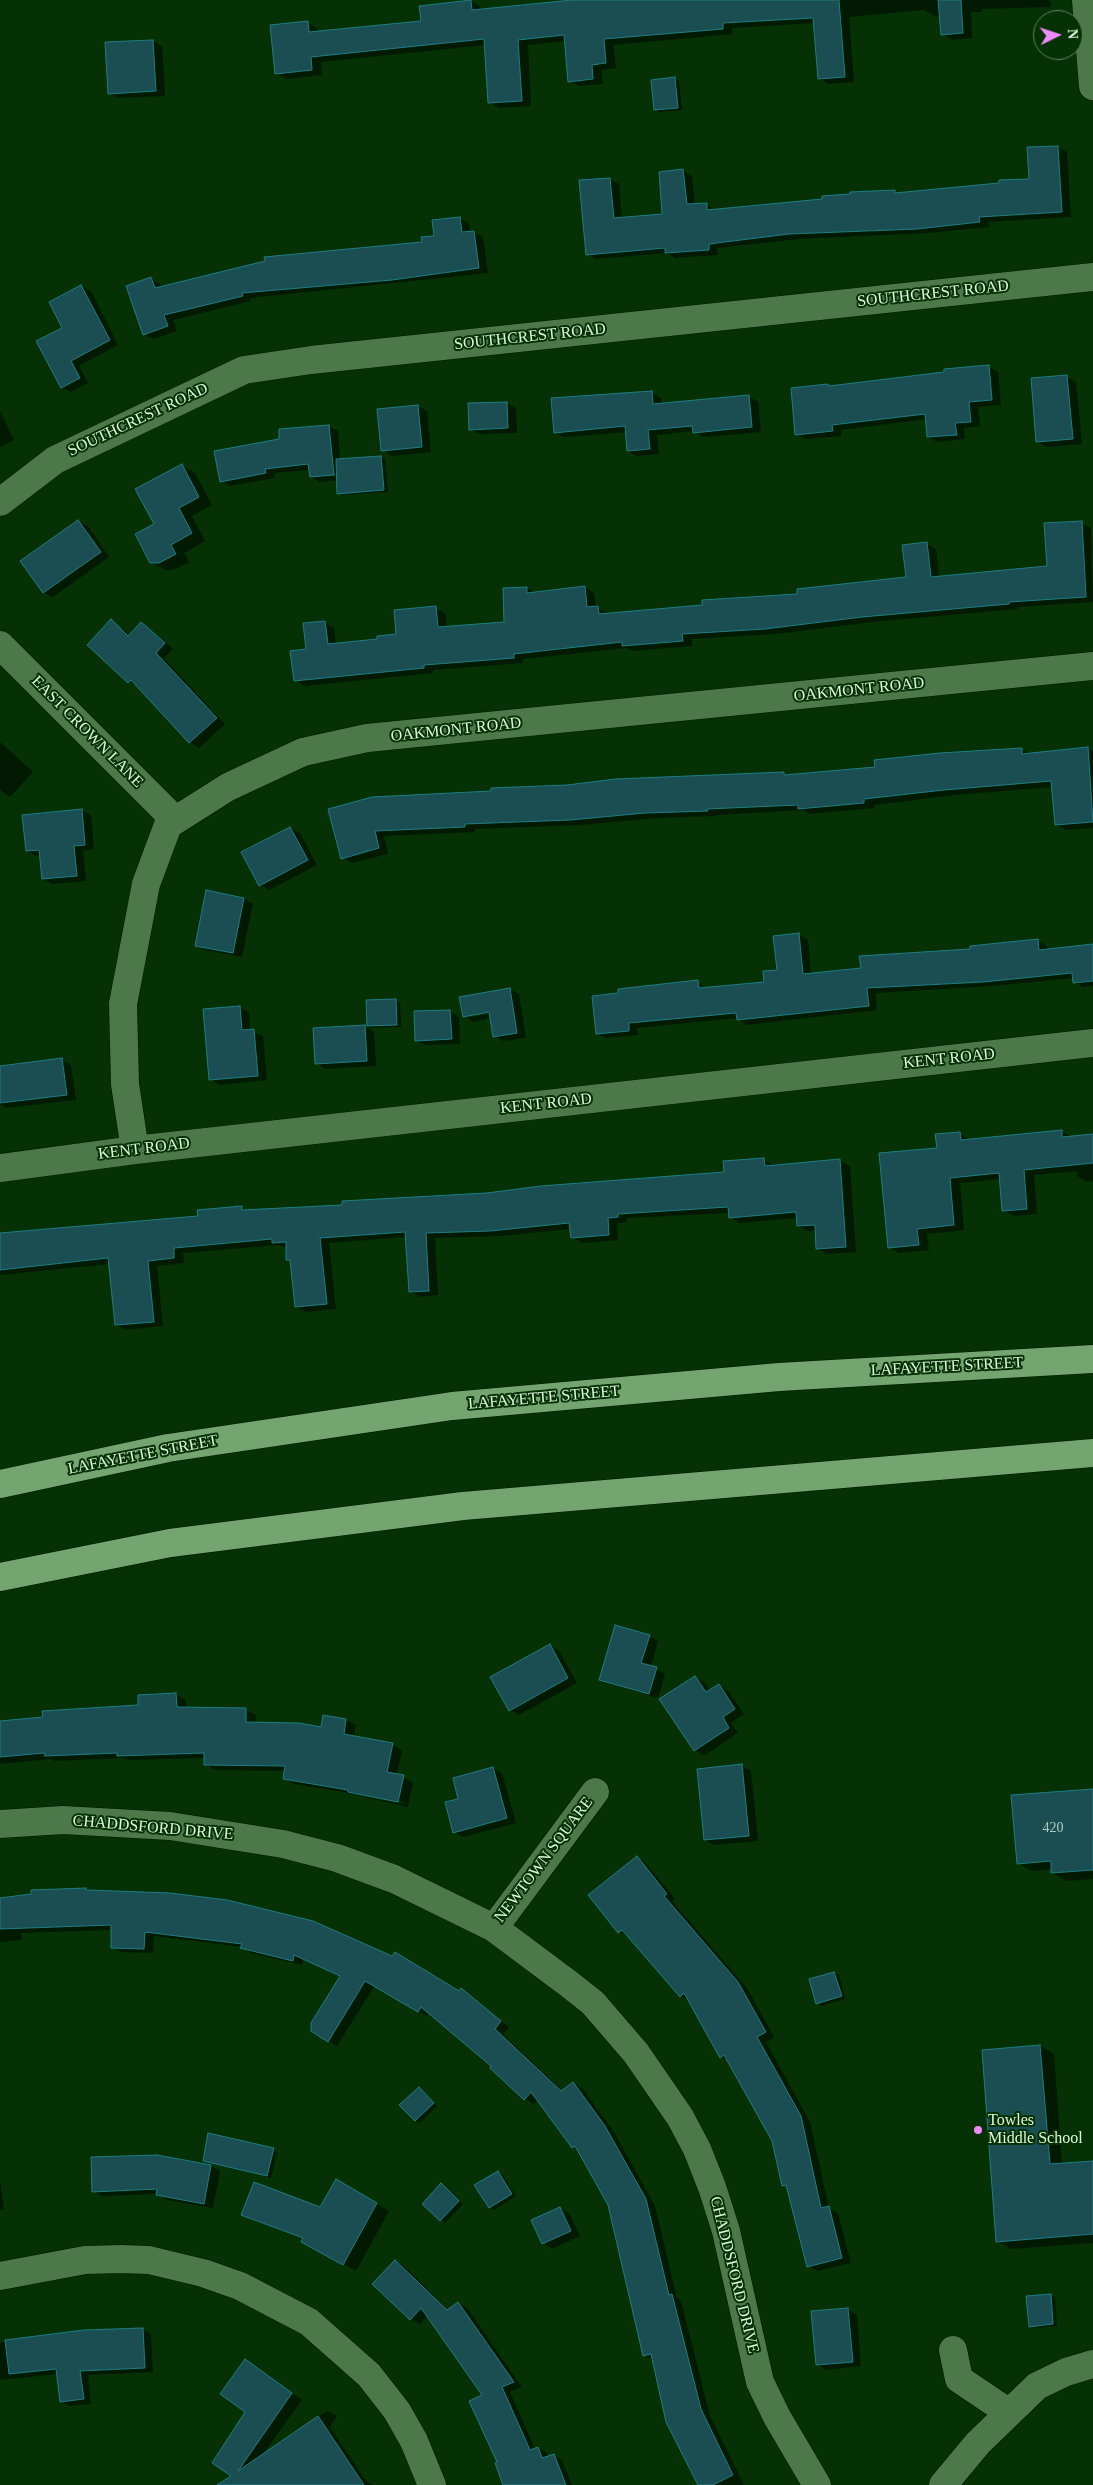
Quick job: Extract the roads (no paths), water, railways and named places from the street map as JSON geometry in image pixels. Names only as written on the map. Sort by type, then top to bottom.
[{"type":"highway","name":"LAFAYETTE STREET","points":[[0,1484],[168,1448],[452,1406],[779,1377],[1093,1359]]},
{"type":"highway","points":[[0,1577],[170,1543],[463,1506],[1093,1453]]},
{"type":"street","points":[[1086,0],[1093,86]]},
{"type":"street","name":"SOUTHCREST ROAD","points":[[0,502],[55,460],[244,370],[321,359],[1093,277]]},
{"type":"street","name":"EAST CROWN LANE","points":[[0,644],[175,820]]},
{"type":"street","name":"OAKMONT ROAD","points":[[135,1150],[125,1084],[123,1004],[146,884],[168,825],[228,787],[303,752],[367,738],[1093,666]]},
{"type":"street","name":"KENT ROAD","points":[[0,1168],[135,1150],[1093,1043]]},
{"type":"street","name":"NEWTOWN SQUARE","points":[[494,1928],[595,1792]]},
{"type":"street","name":"CHADDSFORD DRIVE","points":[[0,1824],[63,1820],[122,1822],[220,1832],[283,1844],[337,1858],[394,1879],[494,1928],[593,2003],[636,2053],[680,2117],[712,2187],[735,2269],[750,2344],[760,2382],[777,2417],[817,2485]]},
{"type":"street","points":[[0,2276],[85,2260],[149,2260],[240,2286],[309,2322],[369,2375],[397,2411],[414,2441],[432,2485]]},
{"type":"street","points":[[953,2350],[959,2379],[1008,2412]]},
{"type":"street","points":[[943,2485],[978,2443],[1037,2386],[1066,2372],[1093,2364]]},
{"type":"place","name":"Towles Middle School","points":[[978,2130]]}]
